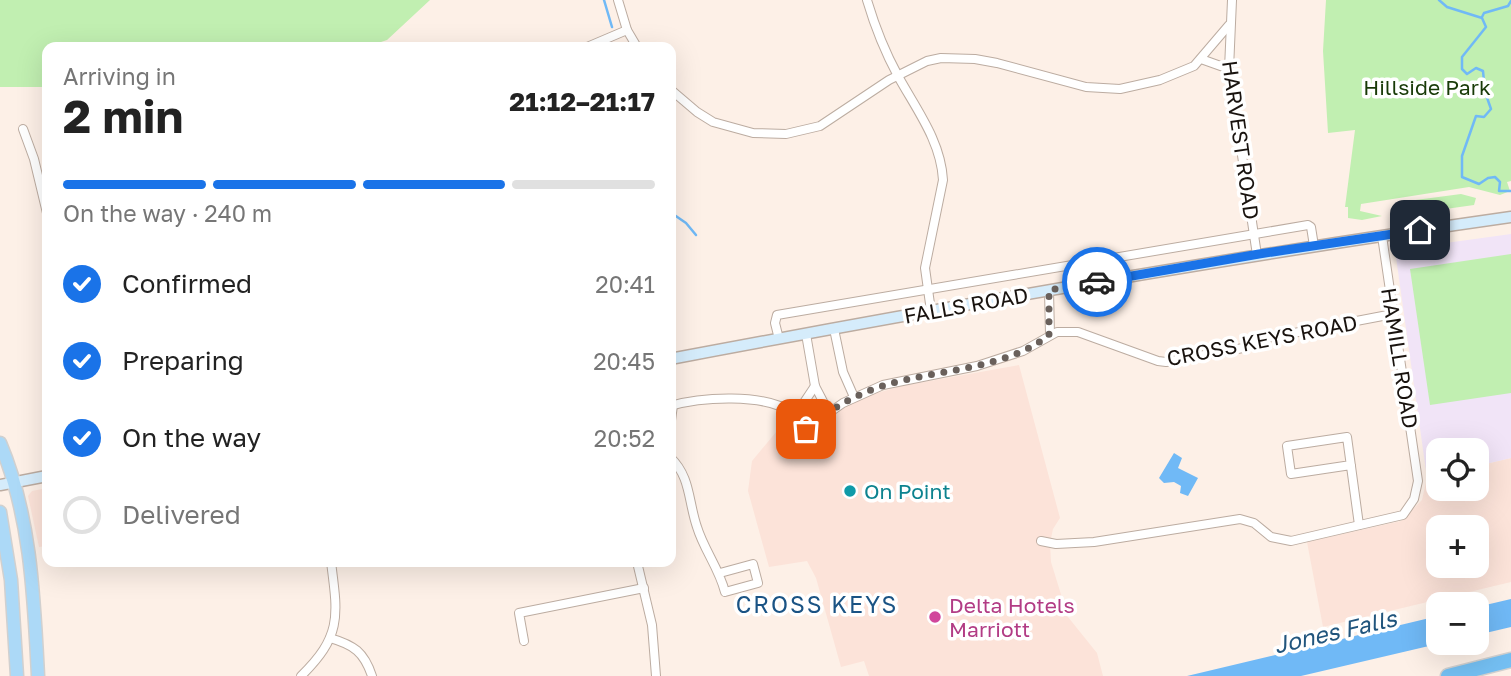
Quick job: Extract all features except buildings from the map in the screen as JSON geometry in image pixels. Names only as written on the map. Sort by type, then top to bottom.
[{"type":"highway","points":[[1448,676],[1511,660]]},
{"type":"main road","name":"FALLS ROAD","points":[[676,358],[1257,255],[1511,218]]},
{"type":"main road","points":[[0,443],[15,482],[28,551],[38,676]]},
{"type":"main road","points":[[0,485],[42,477]]},
{"type":"main road","points":[[0,512],[11,580],[16,676]]},
{"type":"street","points":[[618,0],[627,30],[634,42]]},
{"type":"street","points":[[867,0],[882,44],[934,142],[942,167],[939,204],[925,268],[931,311]]},
{"type":"street","name":"HARVEST ROAD","points":[[1232,0],[1229,69],[1257,255]]},
{"type":"street","points":[[676,95],[689,107],[713,122],[753,133],[778,135],[820,126],[898,75],[927,61],[954,58],[997,63],[1086,87],[1121,89],[1160,80],[1194,66],[1229,25]]},
{"type":"street","points":[[599,42],[627,30]]},
{"type":"street","points":[[1201,58],[1229,69]]},
{"type":"street","points":[[23,129],[42,192]]},
{"type":"street","points":[[779,339],[775,323],[778,316],[927,290],[1310,226],[1314,246]]},
{"type":"street","name":"HAMILL ROAD","points":[[1041,541],[1056,544],[1094,541],[1240,519],[1254,523],[1271,537],[1292,541],[1403,515],[1416,494],[1417,468],[1382,236]]},
{"type":"street","points":[[1049,290],[1049,335]]},
{"type":"street","name":"CROSS KEYS ROAD","points":[[676,404],[697,399],[767,403],[789,411],[806,429],[828,411],[854,397],[895,382],[977,366],[1023,351],[1049,335],[1068,331],[1079,332],[1166,362],[1243,348],[1262,339],[1393,314]]},
{"type":"street","points":[[834,329],[843,372],[854,397]]},
{"type":"street","points":[[806,334],[815,386],[828,411]]},
{"type":"street","points":[[789,411],[803,404],[815,386]]},
{"type":"street","points":[[1351,465],[1291,474],[1287,446],[1347,437],[1351,465],[1359,525]]},
{"type":"street","points":[[676,464],[683,472],[690,491],[696,526],[720,573],[725,592],[758,583],[753,564],[720,573]]},
{"type":"street","points":[[301,676],[318,659],[330,638],[336,609],[332,567]]},
{"type":"street","points":[[638,567],[652,625],[656,676]]},
{"type":"street","points":[[524,641],[519,613],[644,588]]},
{"type":"street","points":[[330,638],[359,651],[366,659],[372,676]]},
{"type":"street","points":[[29,676],[37,652]]},
{"type":"shaded area","points":[[1511,234],[1511,458],[1489,463],[1489,438],[1426,438],[1426,471],[1395,250]]},
{"type":"shaded area","points":[[1019,365],[1060,518],[1053,529],[1050,543],[1051,562],[1068,617],[1097,653],[1103,676],[869,676],[864,661],[841,667],[816,578],[807,561],[769,567],[748,491],[752,461],[786,420],[817,426],[841,409],[870,395],[902,386]]},
{"type":"shaded area","points":[[1511,458],[1511,582],[1469,592],[1426,592],[1426,602],[1323,627],[1307,542],[1401,521],[1422,500],[1426,482],[1426,501],[1489,501],[1489,463]]},
{"type":"shaded area","points":[[42,489],[42,547],[39,547],[28,496],[32,491]]},
{"type":"green space","points":[[0,0],[430,0],[387,40],[381,42],[42,42],[42,87],[0,87]]},
{"type":"green space","name":"Hillside Park","points":[[1326,0],[1511,0],[1511,181],[1507,182],[1510,191],[1500,195],[1469,187],[1361,204],[1360,211],[1382,216],[1362,220],[1348,218],[1348,207],[1345,207],[1355,130],[1328,133],[1323,51]]},
{"type":"green space","points":[[1461,194],[1476,198],[1474,205],[1410,214],[1402,207],[1408,201]]},
{"type":"green space","points":[[1511,254],[1511,393],[1430,405],[1410,269]]},
{"type":"water","points":[[1174,453],[1182,458],[1178,468],[1198,478],[1188,496],[1180,493],[1181,486],[1174,482],[1164,483],[1159,478]]},
{"type":"water","points":[[1511,599],[1511,627],[1489,632],[1489,604]]},
{"type":"water","name":"Jones Falls","points":[[1426,619],[1426,647],[1301,676],[1187,676]]},
{"type":"waterway","points":[[604,0],[612,27]]},
{"type":"waterway","points":[[1439,0],[1447,7],[1482,18],[1486,27],[1462,57],[1462,69],[1467,74],[1476,68],[1483,71],[1485,92],[1491,109],[1484,117],[1476,116],[1462,156],[1462,177],[1479,184],[1495,177],[1500,182],[1499,191],[1511,191]]},
{"type":"waterway","points":[[1482,17],[1484,13],[1508,6],[1511,1]]},
{"type":"waterway","points":[[676,216],[696,235]]},
{"type":"way so far","points":[[806,429],[828,411],[883,385],[977,366],[1034,346],[1049,335],[1049,290],[1097,282]]},
{"type":"place","name":"On Point","points":[[850,491]]},
{"type":"place","name":"Delta Hotels Marriott","points":[[935,617]]},
{"type":"district","name":"CROSS KEYS","points":[[817,604]]},
{"type":"route","points":[[1097,282],[1420,230]]}]
